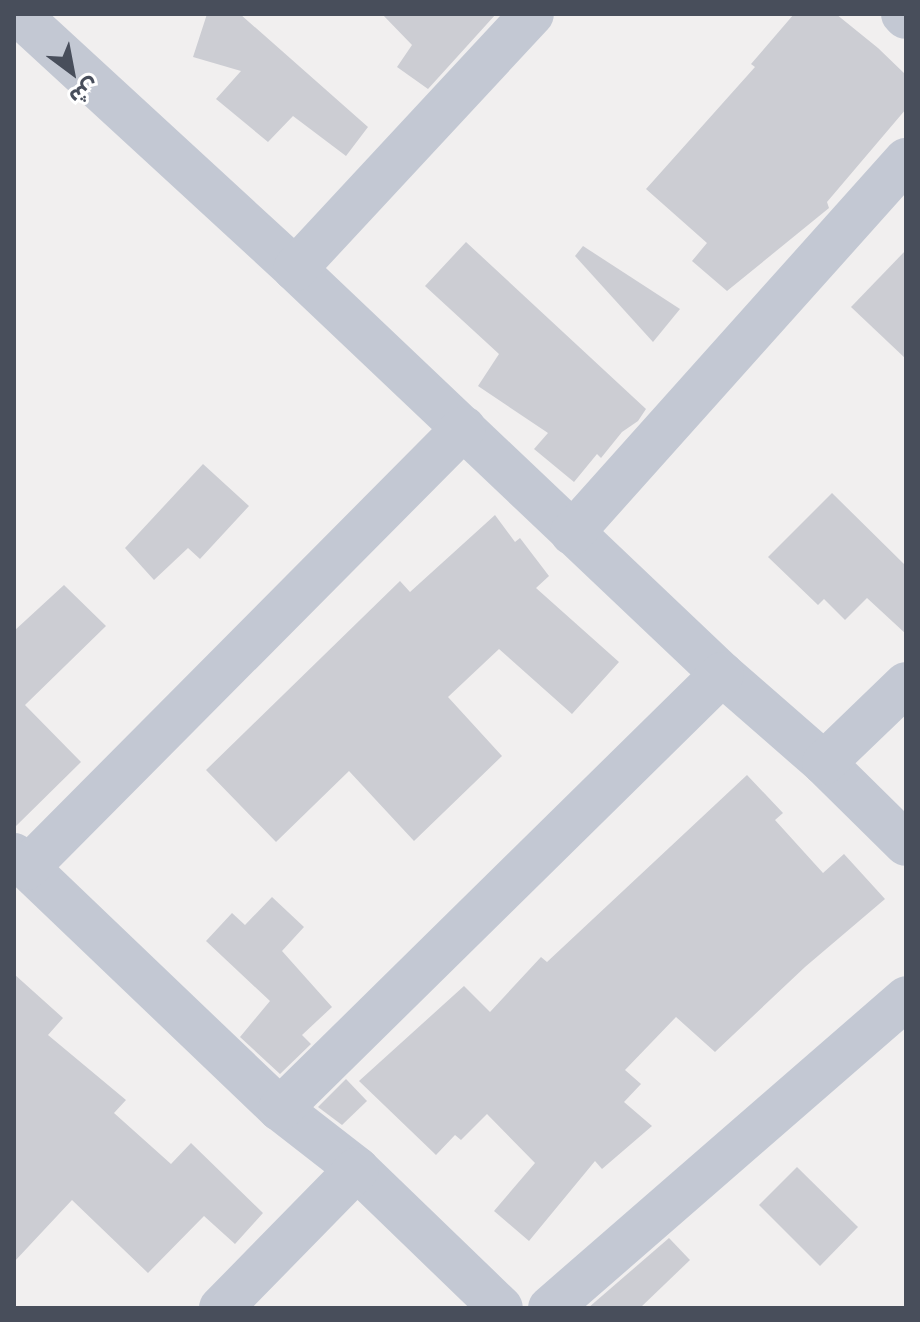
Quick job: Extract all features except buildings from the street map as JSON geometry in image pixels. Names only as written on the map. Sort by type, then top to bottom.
[{"type":"street","points":[[295,269],[532,14]]},
{"type":"street","points":[[24,24],[295,269],[722,674],[824,763],[906,844]]},
{"type":"street","points":[[572,533],[906,160]]},
{"type":"street","points":[[464,428],[21,862],[280,1109],[357,1169],[501,1308]]},
{"type":"street","points":[[280,1109],[722,674]]},
{"type":"street","points":[[824,763],[906,684]]},
{"type":"street","points":[[550,1308],[906,998]]},
{"type":"street","points":[[221,1308],[357,1169]]}]
